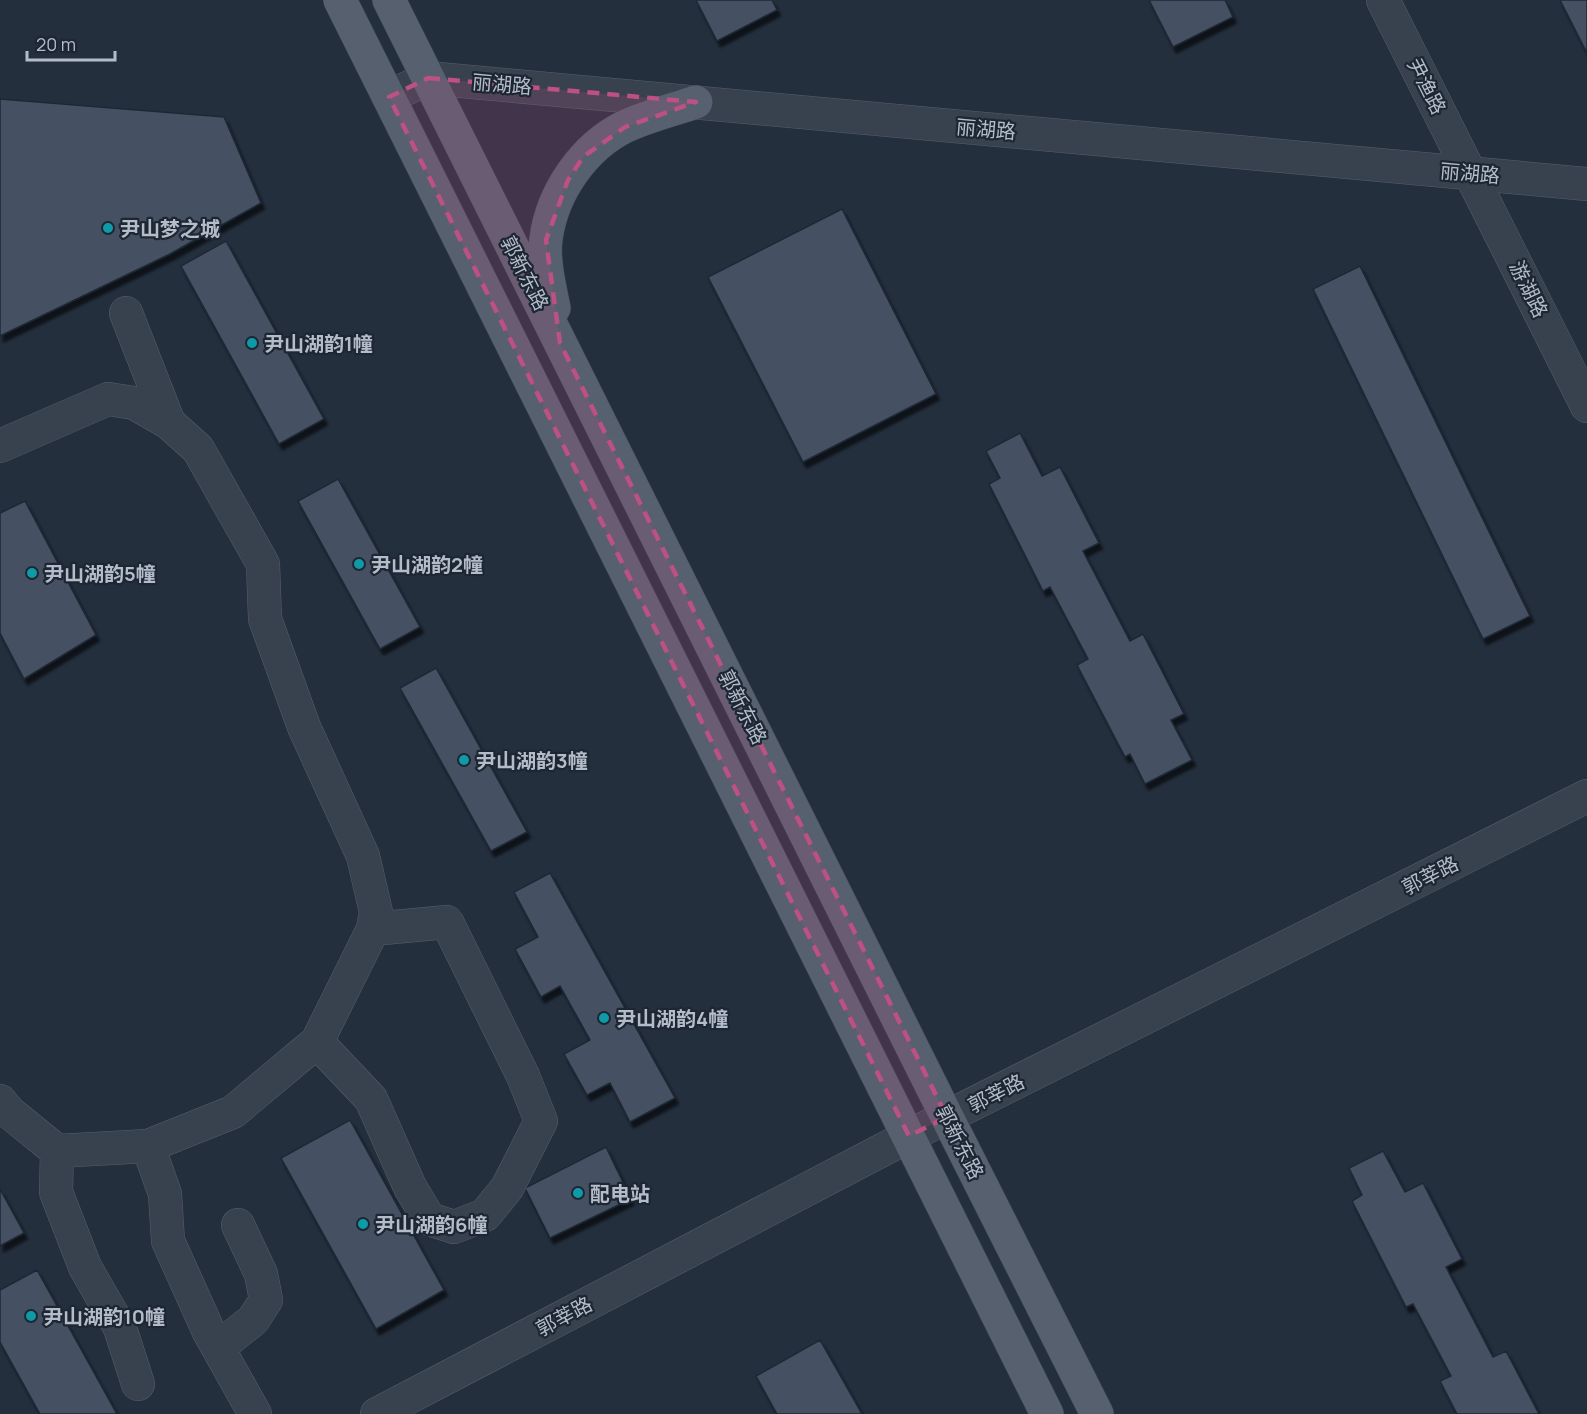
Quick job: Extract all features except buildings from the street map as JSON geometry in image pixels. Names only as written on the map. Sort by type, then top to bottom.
[{"type":"main road","points":[[340,0],[1047,1414]]},
{"type":"main road","name":"郭新东路","points":[[389,0],[1097,1414]]},
{"type":"main road","points":[[560,343],[548,278],[546,240],[553,210],[568,180],[583,157],[602,141],[625,127],[696,102]]},
{"type":"street","name":"尹渔路","points":[[1383,0],[1471,173]]},
{"type":"street","points":[[388,98],[428,78]]},
{"type":"street","name":"丽湖路","points":[[428,78],[1587,184]]},
{"type":"street","name":"游湖路","points":[[1471,173],[1587,406]]},
{"type":"street","points":[[126,313],[168,423]]},
{"type":"street","points":[[0,446],[108,399],[134,403],[168,423],[198,449],[263,564],[265,619],[304,727],[363,856],[376,912],[373,929],[317,1042],[233,1112],[148,1146],[57,1151],[9,1112],[0,1101]]},
{"type":"street","name":"郭莘路","points":[[377,1414],[909,1136],[1587,796]]},
{"type":"street","points":[[317,1042],[371,1099],[410,1187],[429,1219],[454,1227],[485,1215],[507,1188],[542,1121],[523,1076],[447,922],[373,929]]},
{"type":"street","points":[[148,1146],[165,1194],[168,1241],[208,1332],[255,1414]]},
{"type":"street","points":[[57,1151],[56,1192],[85,1267],[120,1328],[138,1384]]},
{"type":"street","points":[[218,1348],[253,1320],[267,1300],[261,1274],[238,1225]]},
{"type":"highlighted area","points":[[428,78],[696,102],[625,127],[583,157],[568,180],[546,240],[560,343],[947,1117],[909,1136],[389,97]]},
{"type":"place","name":"尹山梦之城","points":[[108,228]]},
{"type":"place","name":"尹山湖韵1幢","points":[[252,343]]},
{"type":"place","name":"尹山湖韵2幢","points":[[359,564]]},
{"type":"place","name":"尹山湖韵5幢","points":[[32,573]]},
{"type":"place","name":"尹山湖韵3幢","points":[[464,760]]},
{"type":"place","name":"尹山湖韵4幢","points":[[604,1018]]},
{"type":"place","name":"配电站","points":[[578,1193]]},
{"type":"place","name":"尹山湖韵6幢","points":[[363,1224]]},
{"type":"place","name":"尹山湖韵10幢","points":[[31,1316]]}]
